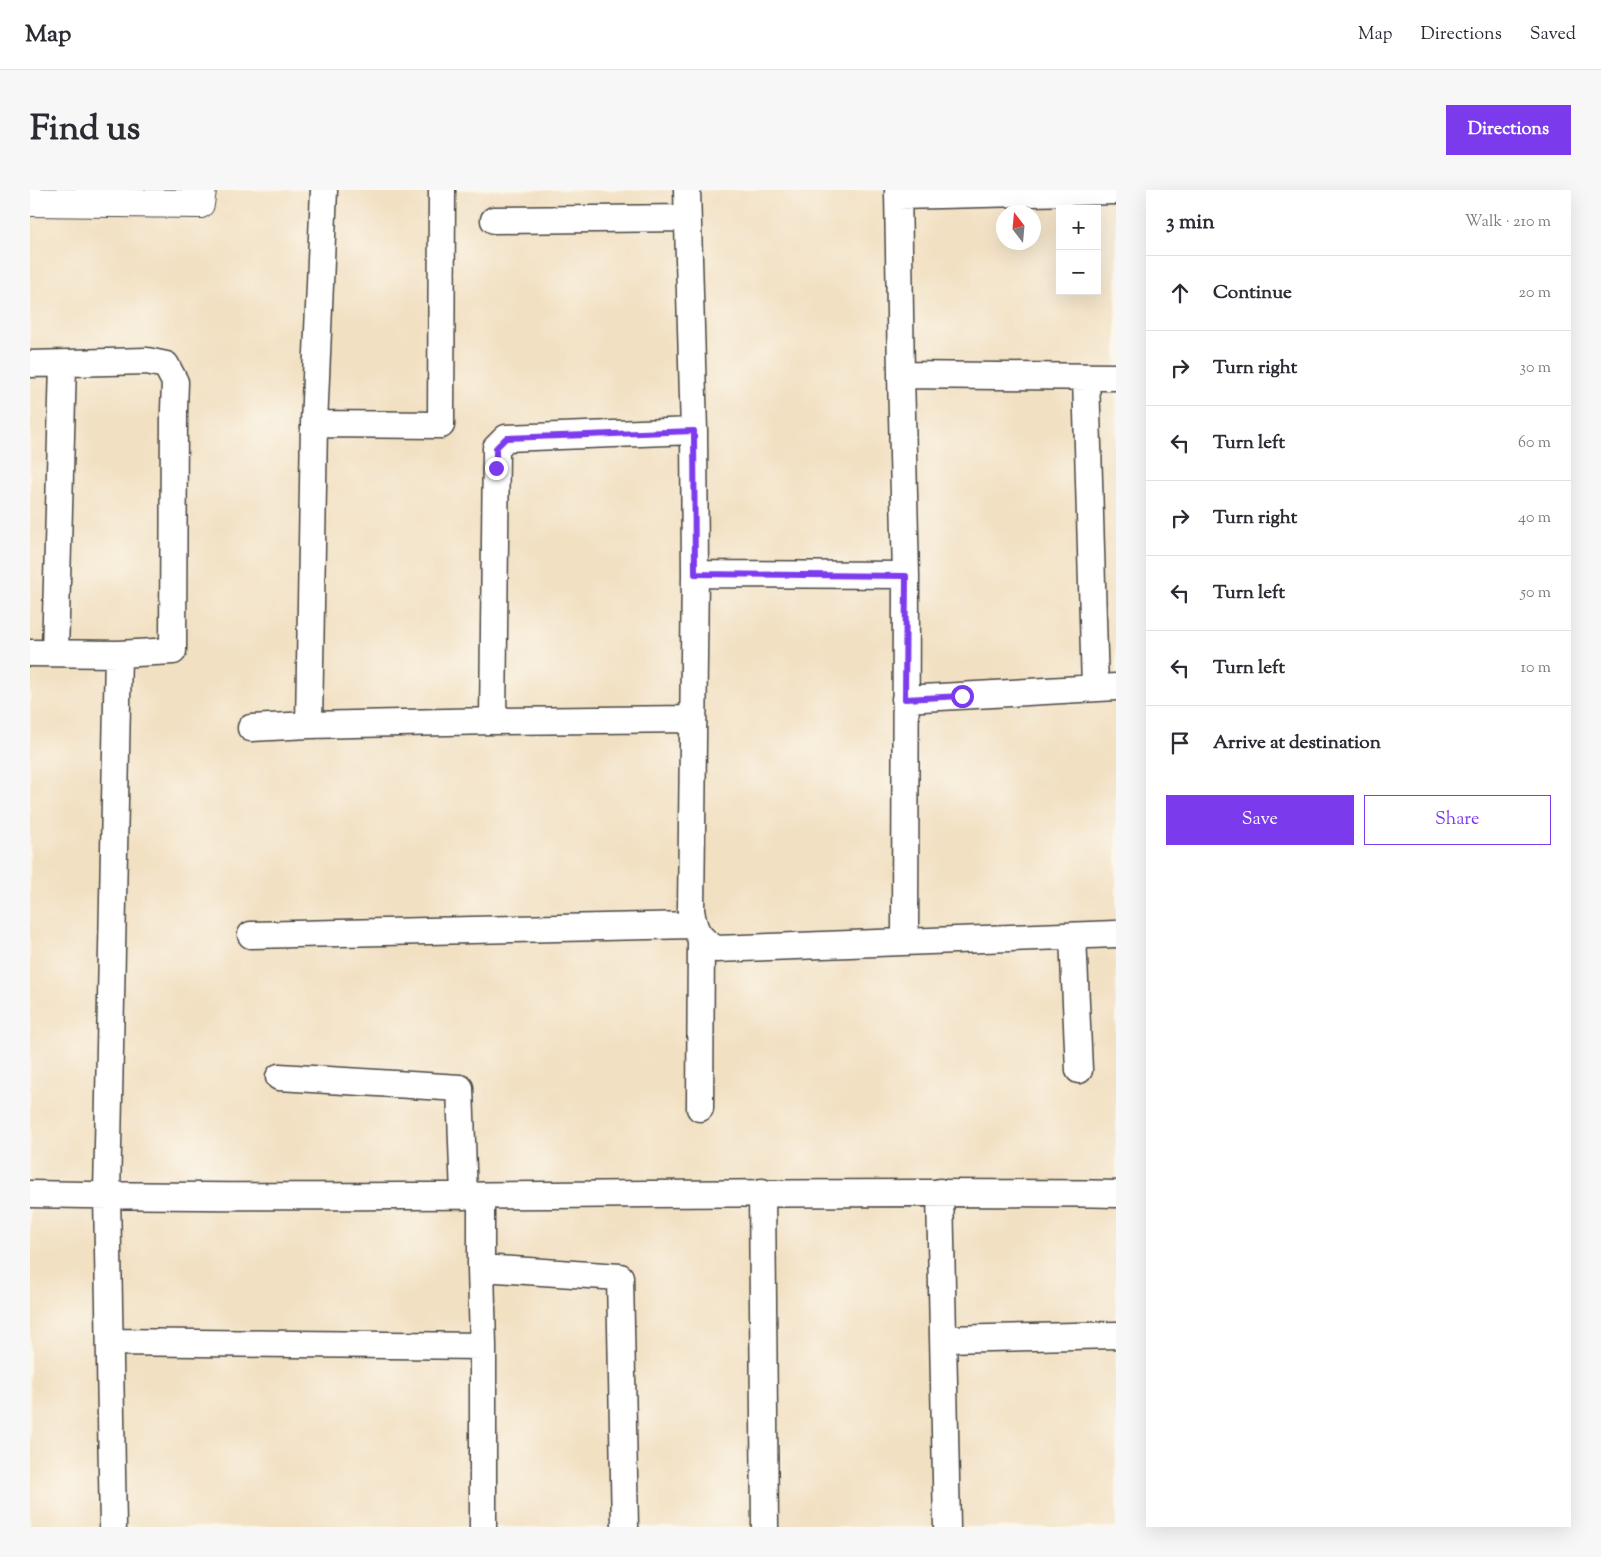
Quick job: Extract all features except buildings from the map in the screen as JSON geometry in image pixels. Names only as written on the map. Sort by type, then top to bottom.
[{"type":"street","points":[[30,202],[200,204],[202,190]]},
{"type":"street","points":[[309,724],[314,424],[324,190]]},
{"type":"street","points":[[314,424],[441,425],[442,190]]},
{"type":"street","points":[[687,190],[694,431],[695,574],[691,910],[697,932],[700,1108]]},
{"type":"street","points":[[905,942],[906,576],[898,193],[1116,191]]},
{"type":"street","points":[[494,220],[687,218]]},
{"type":"street","points":[[30,364],[147,361],[166,364],[175,382],[173,651],[118,654],[43,653],[63,364]]},
{"type":"street","points":[[901,375],[1116,377]]},
{"type":"street","points":[[905,699],[1106,688],[1086,378]]},
{"type":"street","points":[[493,721],[496,448],[506,438],[694,431]]},
{"type":"street","points":[[695,574],[906,576]]},
{"type":"street","points":[[113,1527],[108,1196],[118,654]]},
{"type":"street","points":[[251,728],[309,724],[693,719]]},
{"type":"street","points":[[250,935],[697,932],[716,949],[1116,934]]},
{"type":"street","points":[[1074,936],[1079,1070]]},
{"type":"street","points":[[279,1076],[460,1088],[481,1268],[484,1346],[483,1527]]},
{"type":"street","points":[[30,1194],[108,1196],[472,1196],[762,1192],[1116,1194]]},
{"type":"street","points":[[762,1192],[765,1527]]},
{"type":"street","points":[[940,1192],[946,1527]]},
{"type":"street","points":[[481,1268],[620,1277],[625,1527]]},
{"type":"street","points":[[944,1339],[1116,1335]]},
{"type":"street","points":[[110,1342],[484,1346]]},
{"type":"route","points":[[496,468],[496,448],[506,438],[694,431],[695,574],[906,576],[905,699],[962,696]]}]
